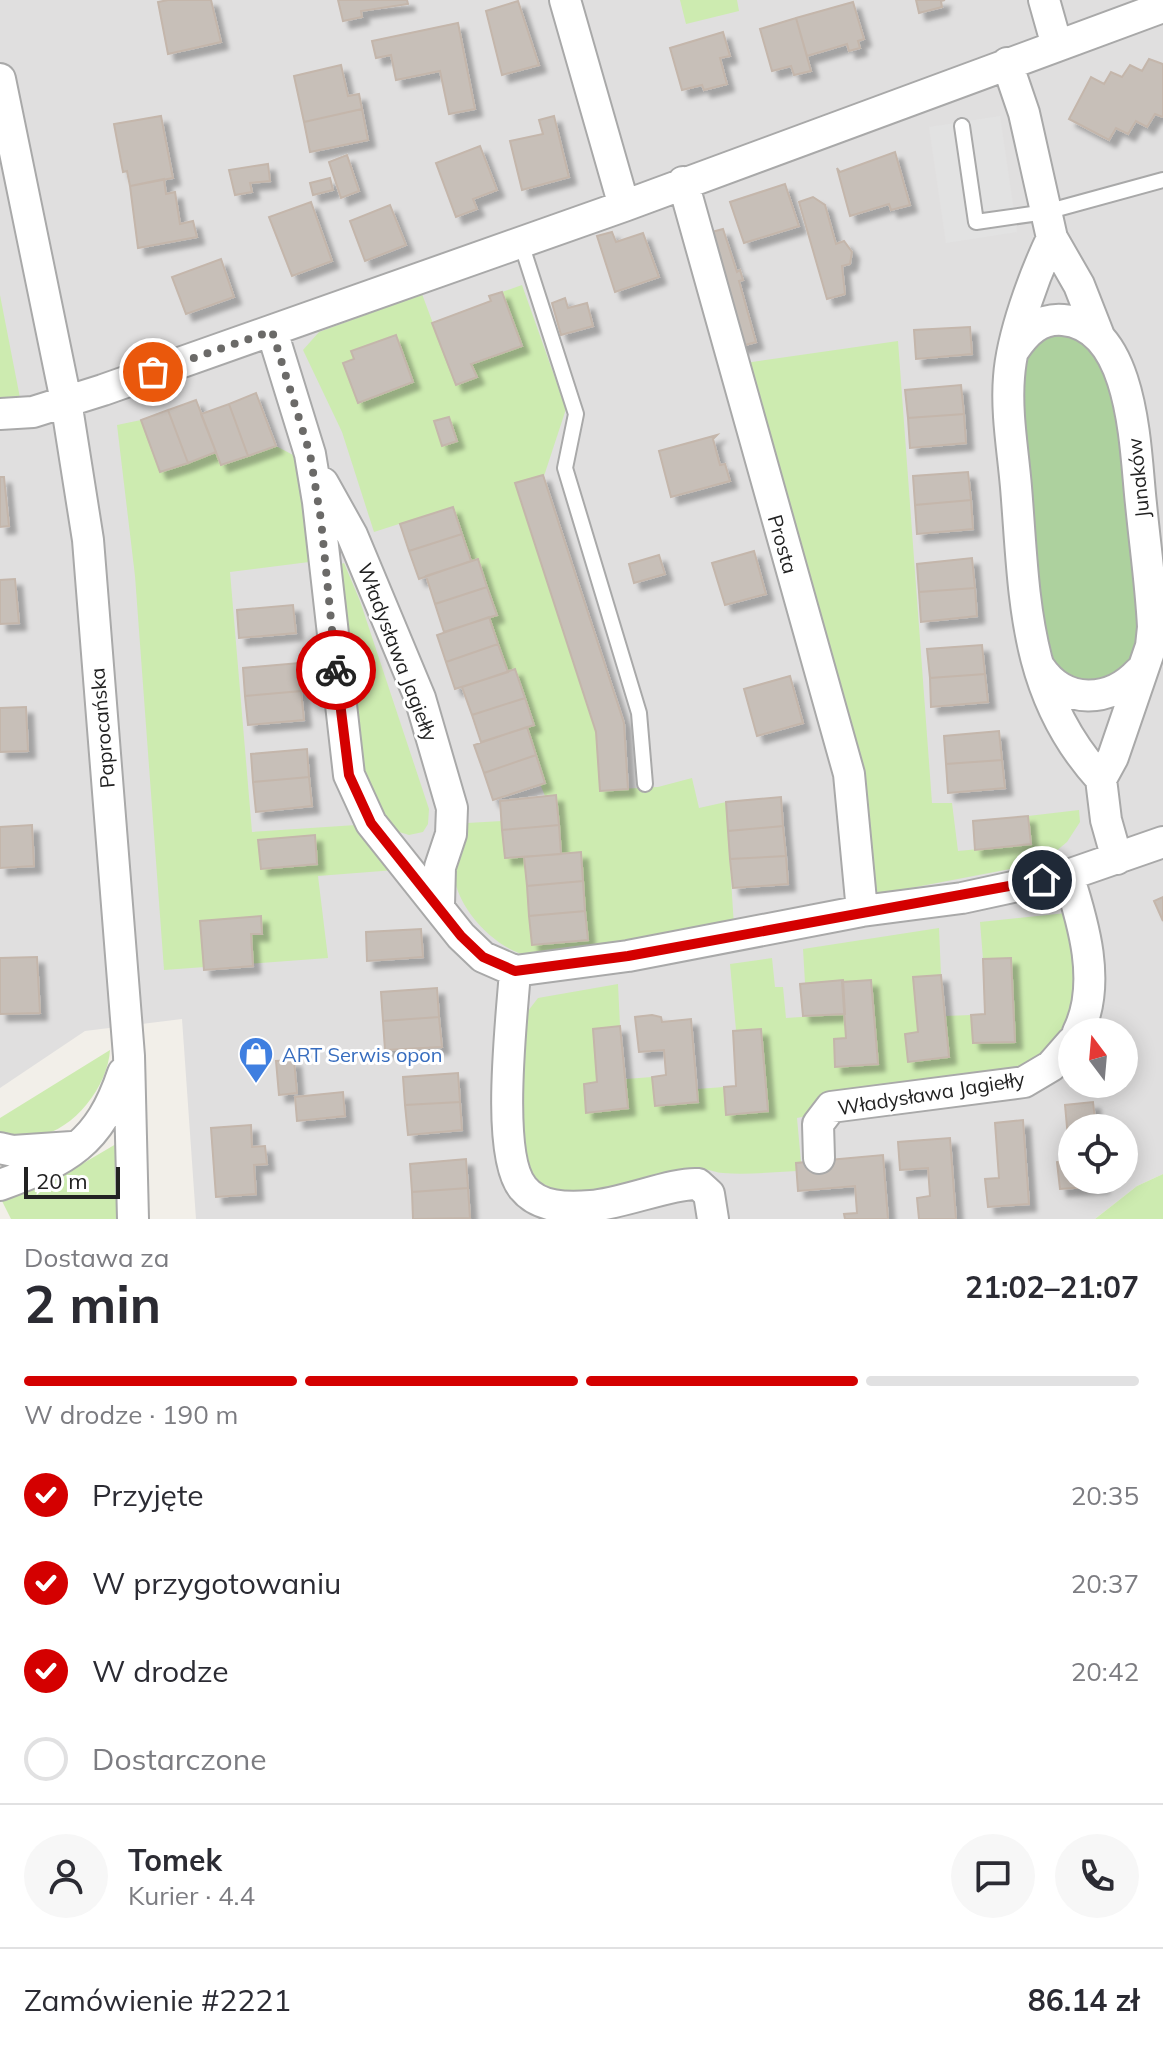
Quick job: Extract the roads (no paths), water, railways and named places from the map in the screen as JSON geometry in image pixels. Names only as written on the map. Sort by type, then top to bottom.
[{"type":"street","points":[[565,0],[624,206]]},
{"type":"street","points":[[1044,0],[1057,46]]},
{"type":"street","points":[[0,414],[33,412],[272,331],[624,206],[1163,7]]},
{"type":"street","name":"Junaków","points":[[1007,63],[1020,95],[1049,225],[1079,285],[1099,336],[1116,364],[1133,426],[1153,627],[1151,646],[1139,672],[1113,757],[1101,779]]},
{"type":"street","name":"Paprocańska","points":[[0,79],[66,401],[88,540],[129,1056],[133,1219]]},
{"type":"street","name":"Prosta","points":[[683,182],[849,774],[862,911]]},
{"type":"street","points":[[1049,225],[1031,282],[1009,376],[1029,641],[1054,709],[1086,763],[1101,779],[1106,820],[1117,859]]},
{"type":"street","points":[[1014,350],[1027,331],[1053,320],[1077,323],[1099,336]]},
{"type":"street","name":"Władysława Jagiełły","points":[[272,331],[310,454],[321,520],[349,775],[371,823],[461,936],[483,957],[515,971]]},
{"type":"street","name":"Władysława Jagiełły","points":[[310,454],[352,535],[420,698],[452,808],[451,834],[440,867],[439,905]]},
{"type":"street","points":[[1038,666],[1059,688],[1086,696],[1116,690],[1139,672]]},
{"type":"street","points":[[713,1219],[708,1191],[695,1183],[621,1202],[581,1207],[545,1204],[523,1189],[514,1170],[507,1109],[515,971],[628,956],[862,911],[962,898],[1068,875],[1163,842]]},
{"type":"street","points":[[1068,875],[1082,913],[1086,944],[1087,992],[1081,1018]]},
{"type":"street","name":"Paprocańska","points":[[0,1185],[37,1171],[82,1146],[112,1107],[129,1056]]},
{"type":"street","name":"Władysława Jagiełły","points":[[819,1158],[818,1124],[831,1107],[1024,1082],[1051,1066],[1058,1058]]},
{"type":"street","points":[[0,1148],[13,1151],[82,1146]]},
{"type":"lane","points":[[962,126],[976,222],[1049,225],[1163,180]]},
{"type":"lane","points":[[521,243],[576,414],[565,468],[639,713],[645,784]]},
{"type":"place","name":"ART Serwis opon","points":[[256,1085]]}]
